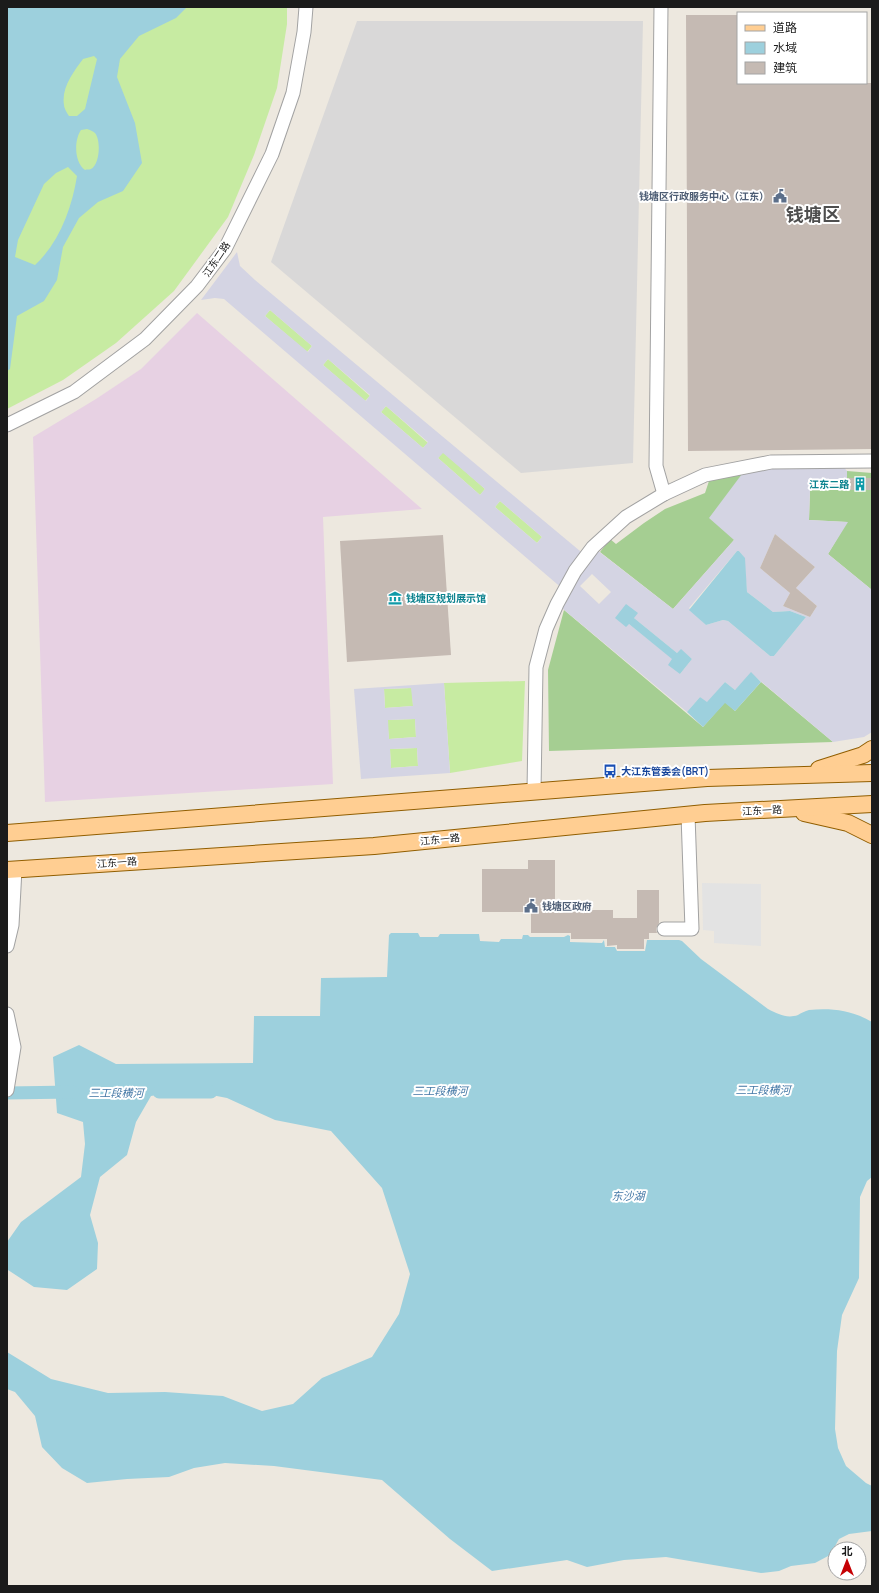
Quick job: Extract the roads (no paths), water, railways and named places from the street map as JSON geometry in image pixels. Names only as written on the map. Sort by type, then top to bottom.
[{"type":"main road","points":[[803,775],[863,755],[872,749]]},
{"type":"main road","points":[[7,832],[706,778],[872,773]]},
{"type":"main road","name":"江东一路","points":[[11,870],[374,846],[688,815],[872,804]]},
{"type":"main road","points":[[784,809],[848,822],[872,835]]},
{"type":"street","name":"江东二路","points":[[7,425],[74,392],[146,339],[197,286],[225,249],[277,141],[293,93],[304,32],[306,7]]},
{"type":"street","points":[[660,7],[656,466],[664,494]]},
{"type":"street","points":[[534,791],[536,668],[546,629],[557,604],[575,571],[594,547],[626,517],[664,494],[705,475],[771,462],[872,461]]},
{"type":"street","points":[[664,929],[698,929],[688,815]]},
{"type":"street","points":[[7,946],[12,925],[11,870]]},
{"type":"street","points":[[7,1014],[14,1047],[7,1090]]},
{"type":"water","points":[[7,7],[187,7],[176,18],[139,36],[120,59],[117,77],[135,123],[142,163],[123,191],[98,202],[79,218],[63,247],[57,280],[44,301],[17,316],[10,369],[7,371]],"holes":[[[94,56],[97,59],[85,109],[77,116],[69,116],[64,105],[64,92],[66,86],[72,74],[83,59]],[[87,129],[95,133],[99,146],[98,157],[94,166],[85,170],[79,162],[76,151],[77,139],[81,130]],[[68,167],[77,176],[75,188],[68,212],[58,236],[35,265],[15,257],[18,240],[44,184],[56,173]]]},
{"type":"water","points":[[737,551],[739,551],[745,558],[747,592],[773,612],[790,611],[806,617],[774,656],[770,656],[728,621],[723,620],[706,625],[689,610]]},
{"type":"water","points":[[626,604],[638,613],[634,618],[677,653],[681,649],[692,659],[680,674],[668,665],[672,659],[629,624],[626,627],[615,618]]},
{"type":"water","points":[[751,672],[761,682],[735,711],[725,703],[703,727],[687,712],[700,697],[707,702],[725,682],[735,690]]},
{"type":"water","name":"东沙湖","points":[[391,933],[418,933],[420,937],[438,937],[440,934],[479,934],[480,941],[499,942],[501,939],[522,939],[523,935],[528,935],[530,937],[564,937],[568,935],[570,936],[570,942],[602,943],[604,940],[605,947],[615,947],[617,951],[645,951],[647,940],[679,940],[682,941],[701,959],[768,1009],[779,1014],[794,1016],[809,1010],[825,1009],[849,1012],[872,1022],[872,1177],[867,1181],[860,1197],[859,1278],[842,1315],[837,1351],[835,1429],[838,1448],[846,1466],[866,1483],[872,1486],[872,1531],[849,1534],[838,1541],[827,1541],[827,1557],[815,1563],[791,1566],[779,1571],[761,1573],[666,1557],[624,1560],[587,1567],[567,1560],[492,1571],[450,1539],[382,1480],[274,1466],[225,1463],[194,1468],[169,1477],[87,1483],[62,1468],[42,1447],[35,1416],[15,1392],[7,1389],[7,1352],[51,1379],[108,1393],[165,1392],[223,1396],[262,1411],[293,1404],[322,1378],[372,1357],[399,1314],[410,1274],[382,1188],[331,1131],[275,1120],[227,1098],[186,1090],[151,1096],[136,1122],[127,1155],[100,1177],[90,1215],[98,1243],[97,1269],[67,1290],[34,1287],[8,1270],[7,1242],[21,1222],[81,1177],[85,1144],[83,1122],[57,1113],[53,1057],[79,1045],[116,1064],[253,1063],[254,1016],[320,1016],[321,978],[387,977],[389,935]]},
{"type":"waterway","name":"三工段横河","points":[[7,1093],[73,1092]]},
{"type":"waterway","name":"三工段横河","points":[[159,1092],[211,1092]]},
{"type":"place","name":"钱塘区行政服务中心（江东）","points":[[780,196]]},
{"type":"place","name":"江东二路","points":[[860,484]]},
{"type":"place","name":"钱塘区规划展示馆","points":[[395,598]]},
{"type":"place","name":"大江东管委会(BRT)","points":[[610,771]]},
{"type":"place","name":"钱塘区政府","points":[[531,906]]},
{"type":"district","name":"钱塘区","points":[[813,214]]}]
